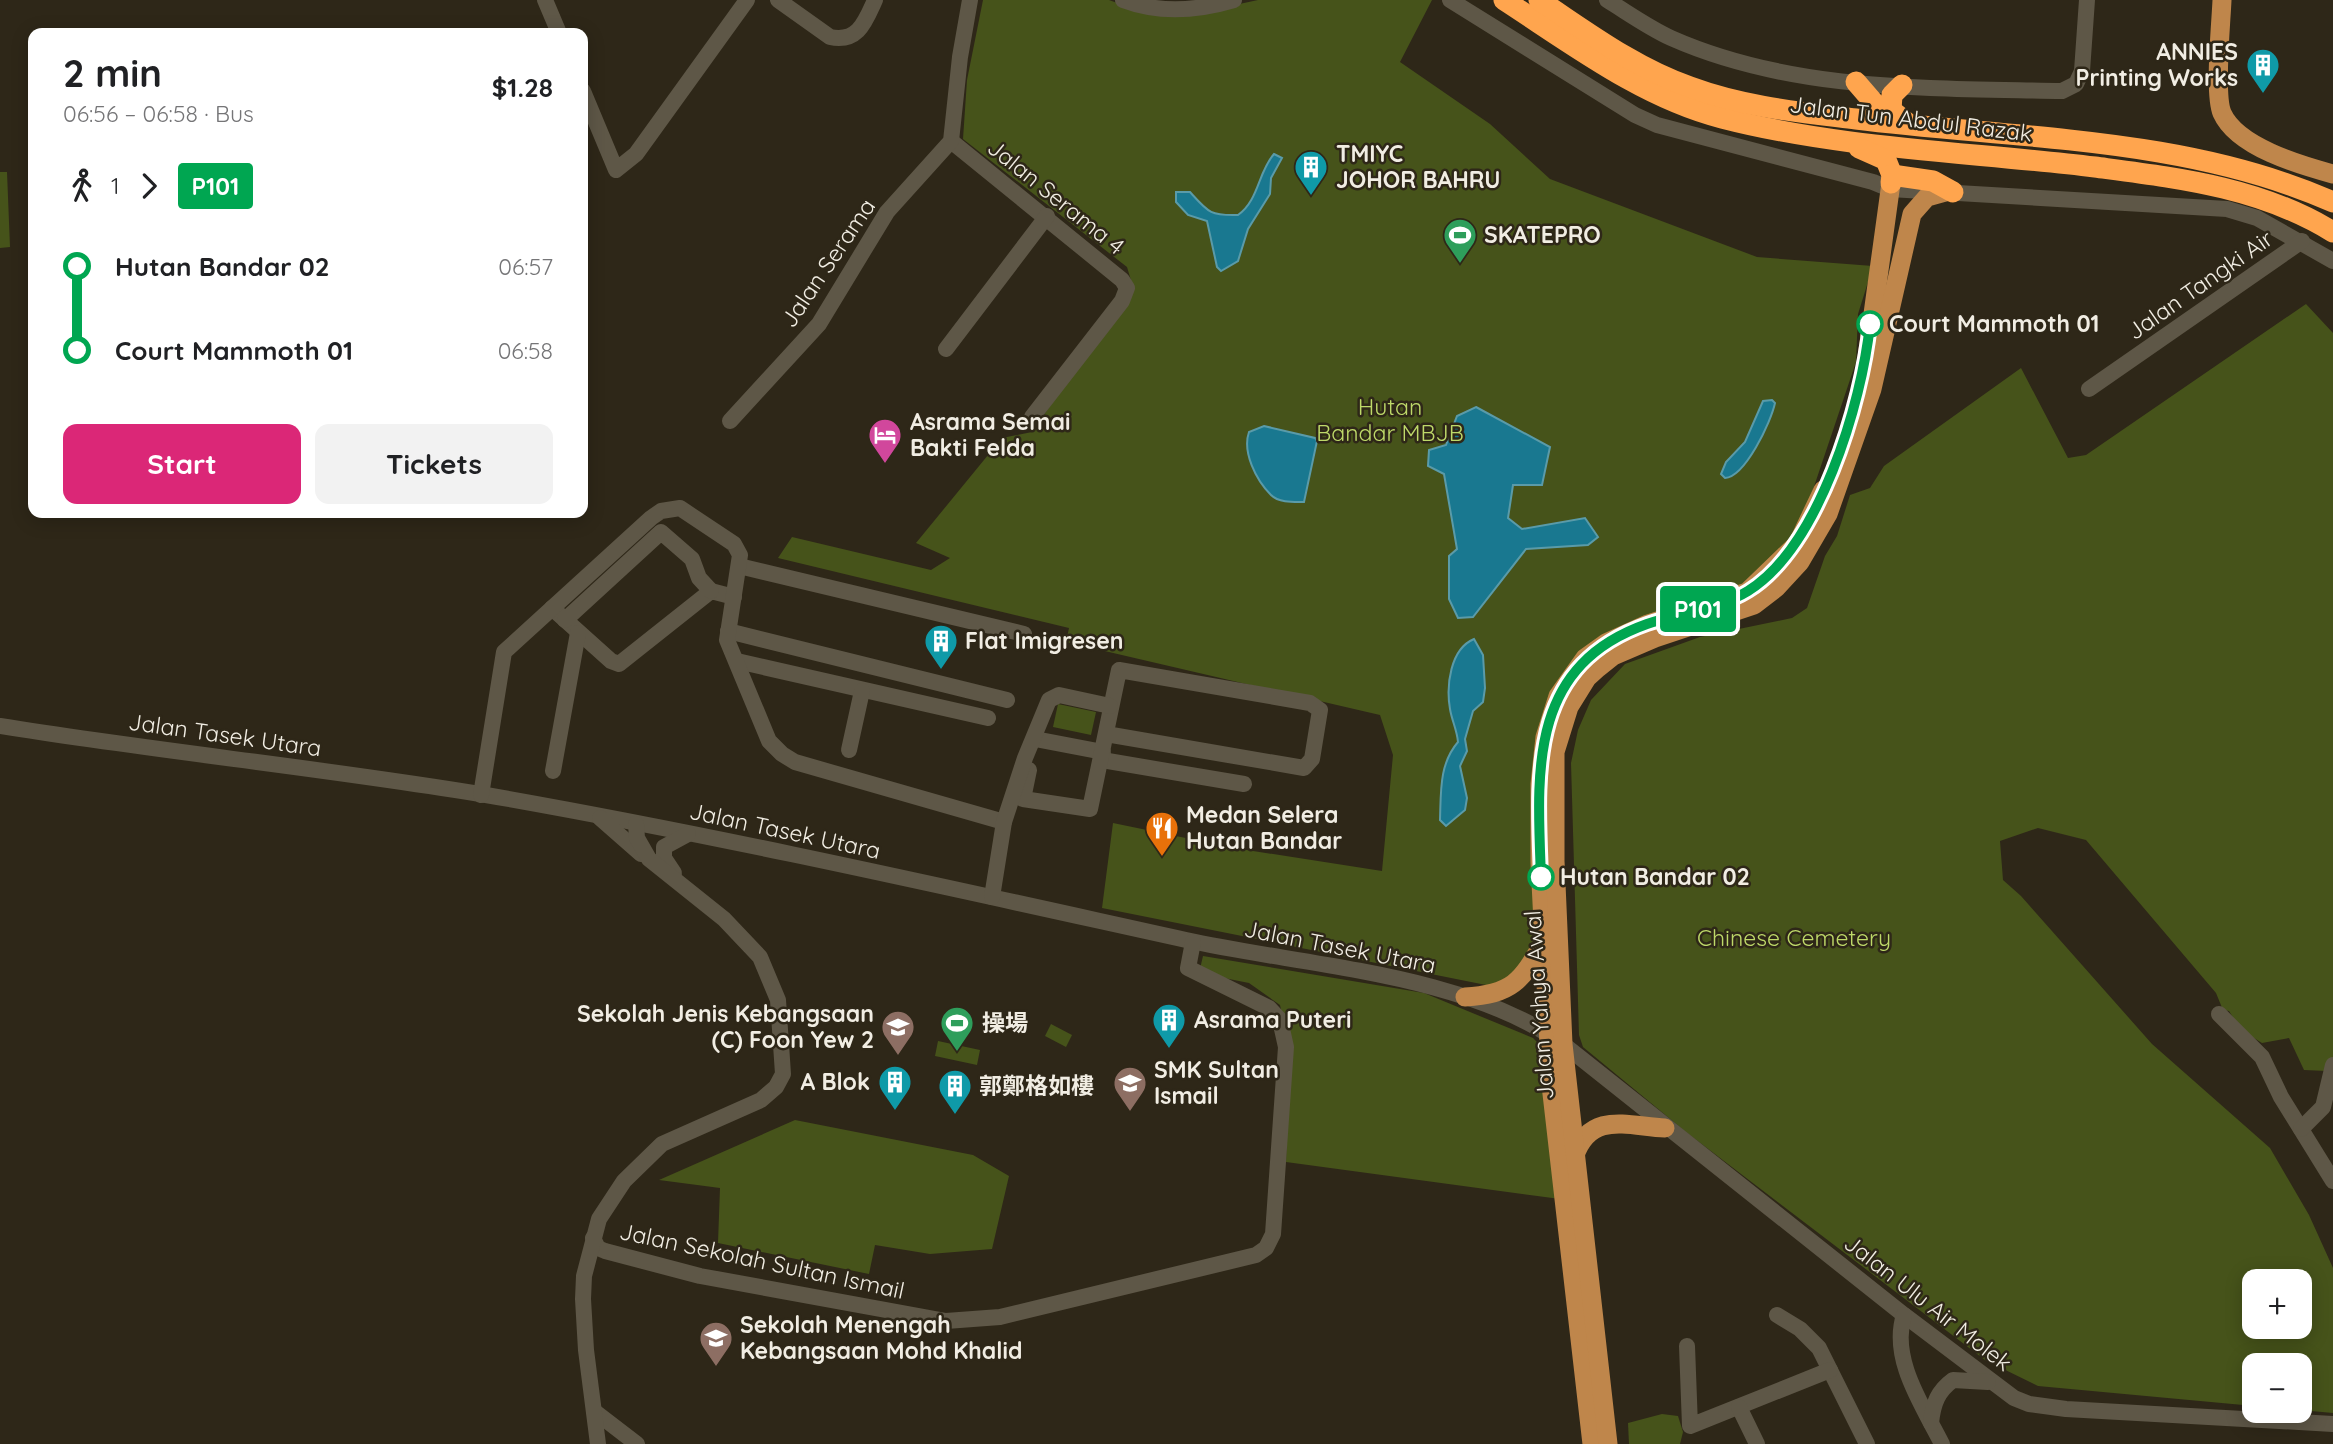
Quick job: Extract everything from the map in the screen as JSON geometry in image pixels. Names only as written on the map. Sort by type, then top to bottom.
[{"type":"highway","name":"Jalan Tun Abdul Razak","points":[[1504,0],[1593,58],[1675,102],[1728,120],[1818,137],[2009,156],[2187,180],[2274,202],[2333,232]]},
{"type":"highway","name":"Jalan Tun Abdul Razak","points":[[1539,0],[1629,58],[1689,87],[1754,106],[1910,126],[2075,142],[2206,161],[2262,174],[2333,202]]},
{"type":"highway","points":[[1856,82],[1875,104],[1891,110],[1910,126]]},
{"type":"highway","points":[[1891,110],[1892,94],[1902,85]]},
{"type":"highway","points":[[1818,137],[1872,151],[1889,164],[1887,182],[1933,181],[1949,192]]},
{"type":"main road","points":[[2222,0],[2220,97],[2225,118],[2242,135],[2271,153],[2333,174]]},
{"type":"main road","name":"Jalan Yahya Awal","points":[[1608,1444],[1575,1155],[1544,943],[1540,784],[1545,737],[1558,696],[1585,658],[1606,643],[1648,624],[1747,592],[1798,543],[1818,505],[1864,375],[1887,182]]},
{"type":"main road","name":"Jalan Yahya Awal","points":[[1592,1444],[1551,1085],[1556,1039],[1555,752],[1569,707],[1587,678],[1613,656],[1656,638],[1754,605],[1776,588],[1800,562],[1828,514],[1872,389],[1912,214],[1927,197],[1949,192]]},
{"type":"main road","points":[[1465,997],[1493,995],[1518,983],[1544,943]]},
{"type":"main road","points":[[1575,1155],[1584,1135],[1601,1126],[1665,1128]]},
{"type":"street","points":[[545,0],[557,28]]},
{"type":"street","points":[[588,103],[616,170],[636,154],[747,0]]},
{"type":"street","points":[[778,0],[830,37],[840,40],[853,36],[862,28],[874,0]]},
{"type":"street","points":[[951,141],[960,57],[970,0]]},
{"type":"street","points":[[1123,0],[1144,7],[1180,10],[1234,0]]},
{"type":"street","points":[[1450,0],[1635,115],[1657,125],[1887,182]]},
{"type":"street","points":[[1607,0],[1670,38],[1778,73],[1902,85],[2062,91],[2076,84],[2082,71],[2087,0]]},
{"type":"street","name":"Jalan Serama 4","points":[[951,141],[1047,216],[1122,280],[1128,290],[1032,417]]},
{"type":"street","name":"Jalan Serama","points":[[730,421],[819,324],[887,212],[951,141]]},
{"type":"street","points":[[1949,192],[2227,209],[2257,218],[2302,241],[2333,261]]},
{"type":"street","points":[[946,349],[1047,216]]},
{"type":"street","name":"Jalan Tangki Air","points":[[2089,389],[2302,241]]},
{"type":"street","points":[[685,510],[740,541],[739,566],[724,594],[619,664],[611,661],[559,614],[662,511],[685,510]]},
{"type":"street","points":[[481,795],[504,652],[559,614],[661,533],[692,559],[699,578],[724,594],[735,633]]},
{"type":"street","points":[[739,566],[1024,634]]},
{"type":"street","points":[[552,771],[578,633]]},
{"type":"street","points":[[735,633],[727,640],[743,663],[769,741],[788,758],[1004,822]]},
{"type":"street","points":[[735,633],[1007,700]]},
{"type":"street","points":[[743,663],[988,718]]},
{"type":"street","points":[[1022,769],[1029,770],[1023,799],[1090,809],[1119,670],[1310,703],[1320,708],[1312,759],[1306,768],[1106,734]]},
{"type":"street","points":[[849,750],[862,691]]},
{"type":"street","points":[[992,897],[1004,822],[1049,701],[1056,695],[1110,706]]},
{"type":"street","name":"Jalan Tasek Utara","points":[[0,726],[481,795],[688,834],[1193,942],[1341,967],[1465,997],[1503,1010],[1556,1039]]},
{"type":"street","points":[[1035,739],[1169,772],[1244,784]]},
{"type":"street","points":[[1169,772],[1174,746]]},
{"type":"street","points":[[597,816],[651,865],[663,869]]},
{"type":"street","points":[[598,1444],[586,1350],[583,1299],[584,1276],[599,1219],[613,1196],[643,1160],[662,1144],[761,1101],[776,1087],[783,1074],[778,1000],[760,957],[724,919],[649,859],[641,846],[636,824]]},
{"type":"street","points":[[678,881],[663,850],[668,842],[688,834]]},
{"type":"street","name":"Jalan Sekolah Sultan Ismail","points":[[593,1238],[598,1248],[605,1251],[700,1276],[946,1321],[1000,1317],[1256,1255],[1266,1248],[1273,1234],[1286,1047],[1284,1030],[1269,1008],[1188,968],[1193,942]]},
{"type":"street","points":[[2219,1014],[2256,1048],[2333,1181]]},
{"type":"street","name":"Jalan Ulu Air Molek","points":[[1556,1039],[1904,1315],[1991,1382],[2029,1404],[2066,1409],[2333,1424]]},
{"type":"street","points":[[2301,1129],[2323,1107],[2333,1065]]},
{"type":"street","points":[[1777,1315],[1800,1329],[1819,1348],[1867,1444]]},
{"type":"street","points":[[1904,1315],[1900,1329],[1902,1354],[1942,1444]]},
{"type":"street","points":[[1687,1346],[1689,1425],[1830,1370]]},
{"type":"street","points":[[1931,1423],[1937,1398],[1942,1389],[1953,1380],[1991,1382]]},
{"type":"street","points":[[1739,1406],[1757,1444]]},
{"type":"street","points":[[594,1412],[637,1444]]},
{"type":"green space","name":"Hutan Bandar MBJB","points":[[983,0],[1109,0],[1150,15],[1202,12],[1258,0],[1432,0],[1400,62],[1490,124],[1550,179],[1757,257],[1873,266],[1858,314],[1856,362],[1796,540],[1758,579],[1559,682],[1536,937],[1528,968],[1496,987],[1102,908],[1113,823],[1234,848],[1382,871],[1393,755],[1380,715],[1066,642],[1069,628],[778,558],[792,537],[931,570],[950,558],[916,543],[1002,438],[1032,432],[1133,287],[1127,267],[963,139],[967,80]]},
{"type":"green space","points":[[0,172],[7,172],[10,247],[0,248]]},
{"type":"green space","name":"Chinese Cemetery","points":[[2306,304],[2333,333],[2333,1087],[2327,1071],[2304,1070],[2289,1038],[2262,1043],[2241,1030],[2229,1011],[2223,1010],[2216,993],[2086,840],[2038,828],[2000,841],[2003,880],[2021,896],[2152,1044],[2270,1148],[2309,1215],[2333,1268],[2333,1413],[2312,1411],[2312,1353],[2242,1353],[2242,1405],[2038,1386],[1985,1360],[1686,1132],[1583,1047],[1579,1035],[1571,763],[1578,730],[1591,700],[1625,664],[1700,637],[1792,618],[1807,608],[1825,556],[1837,536],[1850,495],[1870,488],[1884,466],[2021,368],[2068,458],[2086,455]]},
{"type":"green space","points":[[1058,704],[1096,712],[1091,735],[1053,727]]},
{"type":"green space","points":[[1203,956],[1424,993],[1533,1038],[1545,1050],[1560,1199],[1286,1162],[1289,1046],[1280,1005],[1249,983],[1199,973]]},
{"type":"green space","points":[[1051,1024],[1072,1035],[1066,1047],[1045,1036]]},
{"type":"green space","name":"操場","points":[[938,1041],[980,1050],[977,1065],[935,1056]]},
{"type":"green space","points":[[795,1120],[973,1155],[1009,1176],[992,1249],[930,1254],[875,1245],[869,1274],[718,1243],[720,1188],[659,1180]]},
{"type":"green space","points":[[1662,1414],[1678,1416],[1683,1432],[1680,1444],[1629,1444],[1628,1423]]},
{"type":"water","points":[[1274,154],[1282,158],[1271,178],[1270,194],[1248,229],[1238,261],[1221,271],[1217,267],[1207,221],[1188,215],[1176,202],[1176,192],[1190,192],[1215,213],[1238,215],[1250,202]]},
{"type":"water","points":[[1772,400],[1775,403],[1773,412],[1749,459],[1741,469],[1725,478],[1721,474],[1726,462],[1745,442],[1763,401]]},
{"type":"water","points":[[1476,407],[1550,447],[1542,485],[1513,485],[1508,518],[1522,529],[1585,518],[1598,537],[1588,545],[1526,549],[1473,617],[1458,618],[1449,599],[1449,556],[1457,549],[1444,474],[1428,466],[1429,450],[1446,445],[1457,416]]},
{"type":"water","points":[[1264,426],[1315,438],[1317,441],[1304,502],[1287,502],[1274,498],[1256,474],[1249,457],[1247,440],[1249,432]]},
{"type":"water","points":[[1474,639],[1483,655],[1483,702],[1473,711],[1465,739],[1467,751],[1460,766],[1467,798],[1465,810],[1446,826],[1440,820],[1442,779],[1447,760],[1458,742],[1450,709],[1450,679],[1455,659],[1466,644]]},
{"type":"bus line","name":"P101","points":[[1541,877],[1540,784],[1545,737],[1558,696],[1585,658],[1606,643],[1648,624],[1747,592],[1772,572],[1798,543],[1818,505],[1858,399],[1866,369],[1870,324]]},
{"type":"place","name":"ANNIES Printing Works","points":[[2263,95]]},
{"type":"place","name":"TMIYC JOHOR BAHRU","points":[[1311,197]]},
{"type":"place","name":"SKATEPRO","points":[[1460,265]]},
{"type":"place","name":"Court Mammoth 01","points":[[1870,324]]},
{"type":"place","name":"Asrama Semai Bakti Felda","points":[[885,465]]},
{"type":"place","name":"Flat Imigresen","points":[[941,671]]},
{"type":"place","name":"Medan Selera Hutan Bandar","points":[[1162,858]]},
{"type":"place","name":"Hutan Bandar 02","points":[[1541,877]]},
{"type":"place","name":"Asrama Puteri","points":[[1169,1050]]},
{"type":"place","name":"操場","points":[[957,1053]]},
{"type":"place","name":"Sekolah Jenis Kebangsaan (C) Foon Yew 2","points":[[898,1057]]},
{"type":"place","name":"A Blok","points":[[895,1112]]},
{"type":"place","name":"SMK Sultan Ismail","points":[[1130,1113]]},
{"type":"place","name":"郭鄭格如樓","points":[[955,1116]]},
{"type":"place","name":"Sekolah Menengah Kebangsaan Mohd Khalid","points":[[716,1368]]}]
